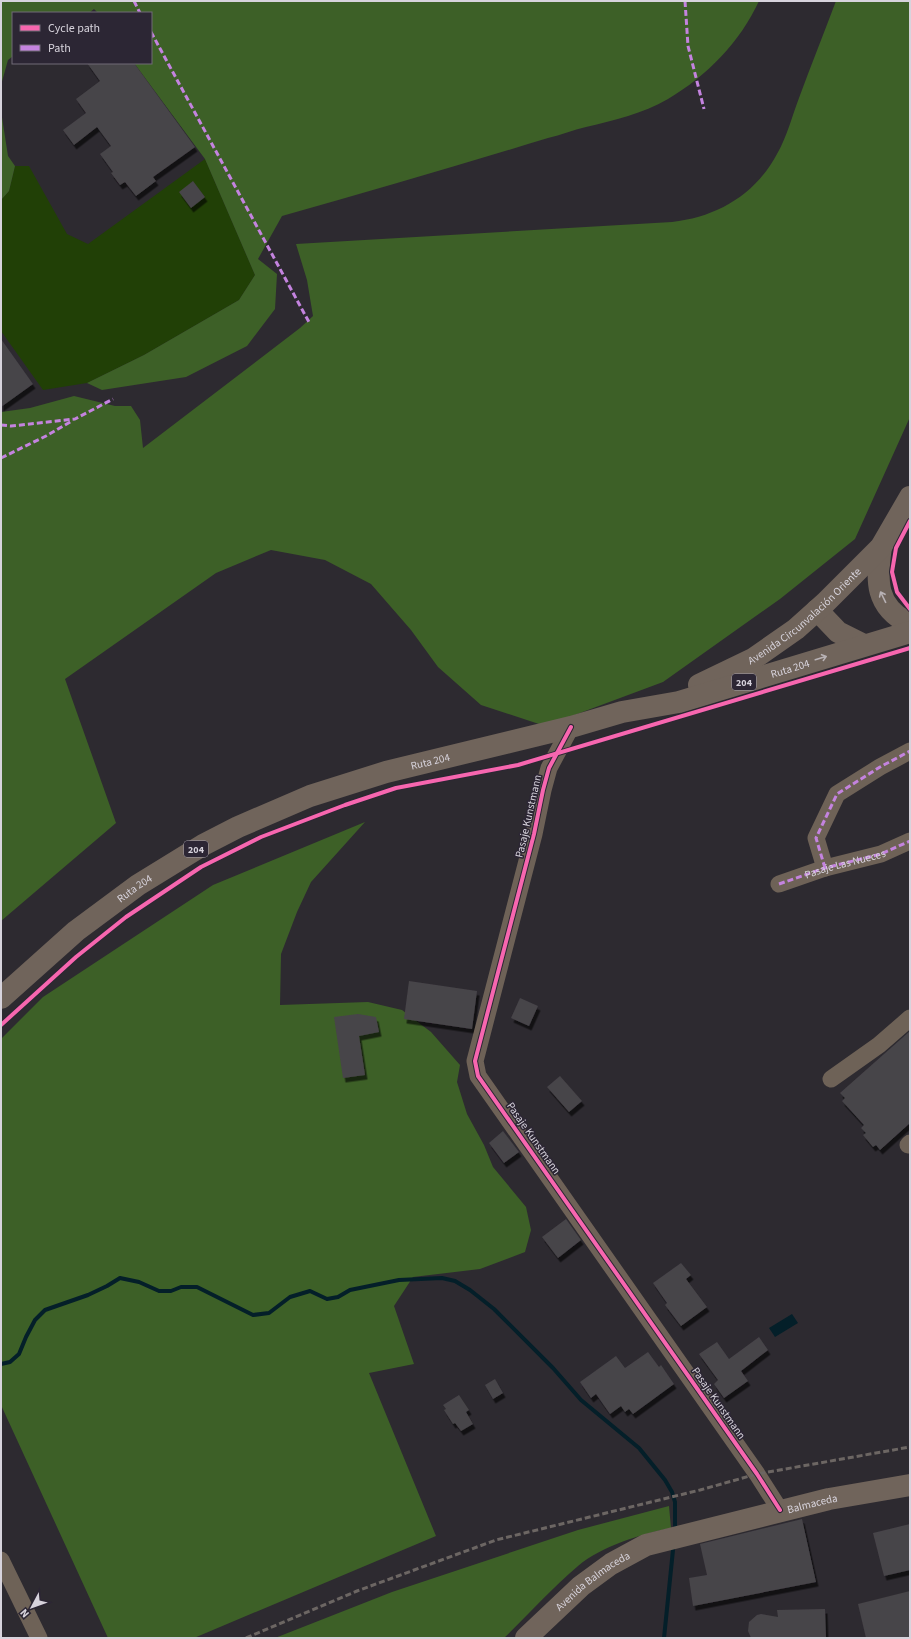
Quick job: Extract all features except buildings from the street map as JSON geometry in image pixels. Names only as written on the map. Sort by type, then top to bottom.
[{"type":"main road","name":"Avenida Circunvalación Oriente","points":[[622,712],[694,688],[753,658],[796,629],[881,547],[910,497]]},
{"type":"main road","points":[[881,547],[878,569],[878,585],[882,598],[890,610],[902,620],[910,624]]},
{"type":"main road","points":[[817,610],[838,632],[864,645]]},
{"type":"main road","name":"Ruta 204","points":[[1,998],[76,931],[106,907],[170,864],[238,827],[310,796],[386,772],[571,727],[622,712],[679,702],[910,632]]},
{"type":"main road","name":"Balmaceda","points":[[668,1538],[846,1495],[910,1485]]},
{"type":"main road","name":"Avenida Balmaceda","points":[[526,1638],[582,1586],[611,1564],[646,1545],[668,1538]]},
{"type":"street","name":"Pasaje Kunstmann","points":[[571,727],[549,768],[543,790],[534,834],[475,1061],[478,1076],[752,1467],[780,1510]]},
{"type":"street","points":[[825,868],[816,838],[837,794],[880,767],[910,751]]},
{"type":"street","name":"Pasaje Las Nueces","points":[[779,884],[825,868],[881,854],[910,841]]},
{"type":"street","points":[[832,1079],[879,1045],[910,1018]]},
{"type":"street","points":[[1,1560],[39,1638]]},
{"type":"green space","points":[[1,1],[759,1],[751,16],[732,44],[709,69],[682,90],[648,109],[282,216],[258,259],[277,274],[275,309],[247,346],[186,377],[102,390],[87,383],[144,355],[239,300],[255,275],[205,159],[135,64],[152,64],[152,12],[97,12],[94,9],[90,12],[12,12],[12,57],[8,60],[1,85]]},
{"type":"green space","points":[[836,1],[910,1],[910,417],[855,539],[780,599],[663,682],[545,726],[481,705],[438,667],[411,630],[371,584],[325,560],[271,550],[216,573],[65,679],[116,823],[1,921],[1,412],[30,408],[74,396],[115,406],[131,406],[140,420],[143,448],[300,328],[313,316],[307,280],[296,244],[672,222],[704,215],[719,209],[733,202],[758,181],[781,147]]},
{"type":"green space","points":[[1,111],[8,156],[15,166],[9,191],[1,200]]},
{"type":"green space","points":[[205,159],[255,275],[239,300],[144,355],[87,383],[43,390],[1,331],[1,200],[9,191],[15,166],[29,166],[67,234],[88,244]]},
{"type":"green space","points":[[365,822],[311,882],[297,912],[281,954],[280,1005],[368,1002],[402,1010],[431,1032],[460,1065],[457,1082],[467,1114],[484,1145],[493,1167],[526,1207],[531,1230],[525,1252],[480,1269],[413,1277],[394,1306],[414,1364],[369,1373],[436,1536],[194,1638],[108,1638],[1,1405],[1,1039],[43,997],[213,885]]},
{"type":"green space","points":[[669,1506],[671,1528],[635,1537],[598,1552],[578,1566],[559,1583],[504,1638],[275,1638],[392,1592],[578,1530]]},
{"type":"water","points":[[792,1314],[798,1323],[775,1337],[769,1328]]},
{"type":"waterway","points":[[1,1364],[10,1362],[19,1354],[35,1320],[45,1310],[88,1295],[120,1278],[139,1282],[159,1291],[171,1291],[181,1287],[197,1287],[253,1315],[269,1313],[290,1297],[310,1291],[327,1299],[338,1297],[350,1290],[399,1280],[442,1278],[455,1281],[470,1290],[494,1309],[553,1368],[581,1400],[639,1448],[665,1480],[672,1492],[675,1502],[675,1526]]},
{"type":"waterway","points":[[664,1638],[673,1550]]},
{"type":"railway","points":[[246,1638],[357,1591],[496,1540],[700,1490],[757,1474],[910,1447]]},
{"type":"marked path","points":[[134,1],[140,12]]},
{"type":"marked path","points":[[685,1],[688,46],[704,109]]},
{"type":"marked path","points":[[152,34],[310,324]]},
{"type":"marked path","points":[[1,425],[11,426],[75,419],[113,399]]},
{"type":"marked path","points":[[1,458],[46,436],[72,421]]},
{"type":"marked path","points":[[825,868],[816,838],[837,794],[880,767],[910,751]]},
{"type":"marked path","points":[[779,884],[825,868],[881,854],[910,841]]},
{"type":"cycle path","points":[[910,521],[896,548],[892,572],[897,592],[910,609]]},
{"type":"cycle path","points":[[1,1025],[76,957],[126,917],[201,867],[261,837],[345,805],[396,788],[518,765],[910,648]]},
{"type":"cycle path","points":[[571,727],[549,768],[543,790],[534,834],[475,1061],[478,1076],[757,1474],[780,1510]]}]
